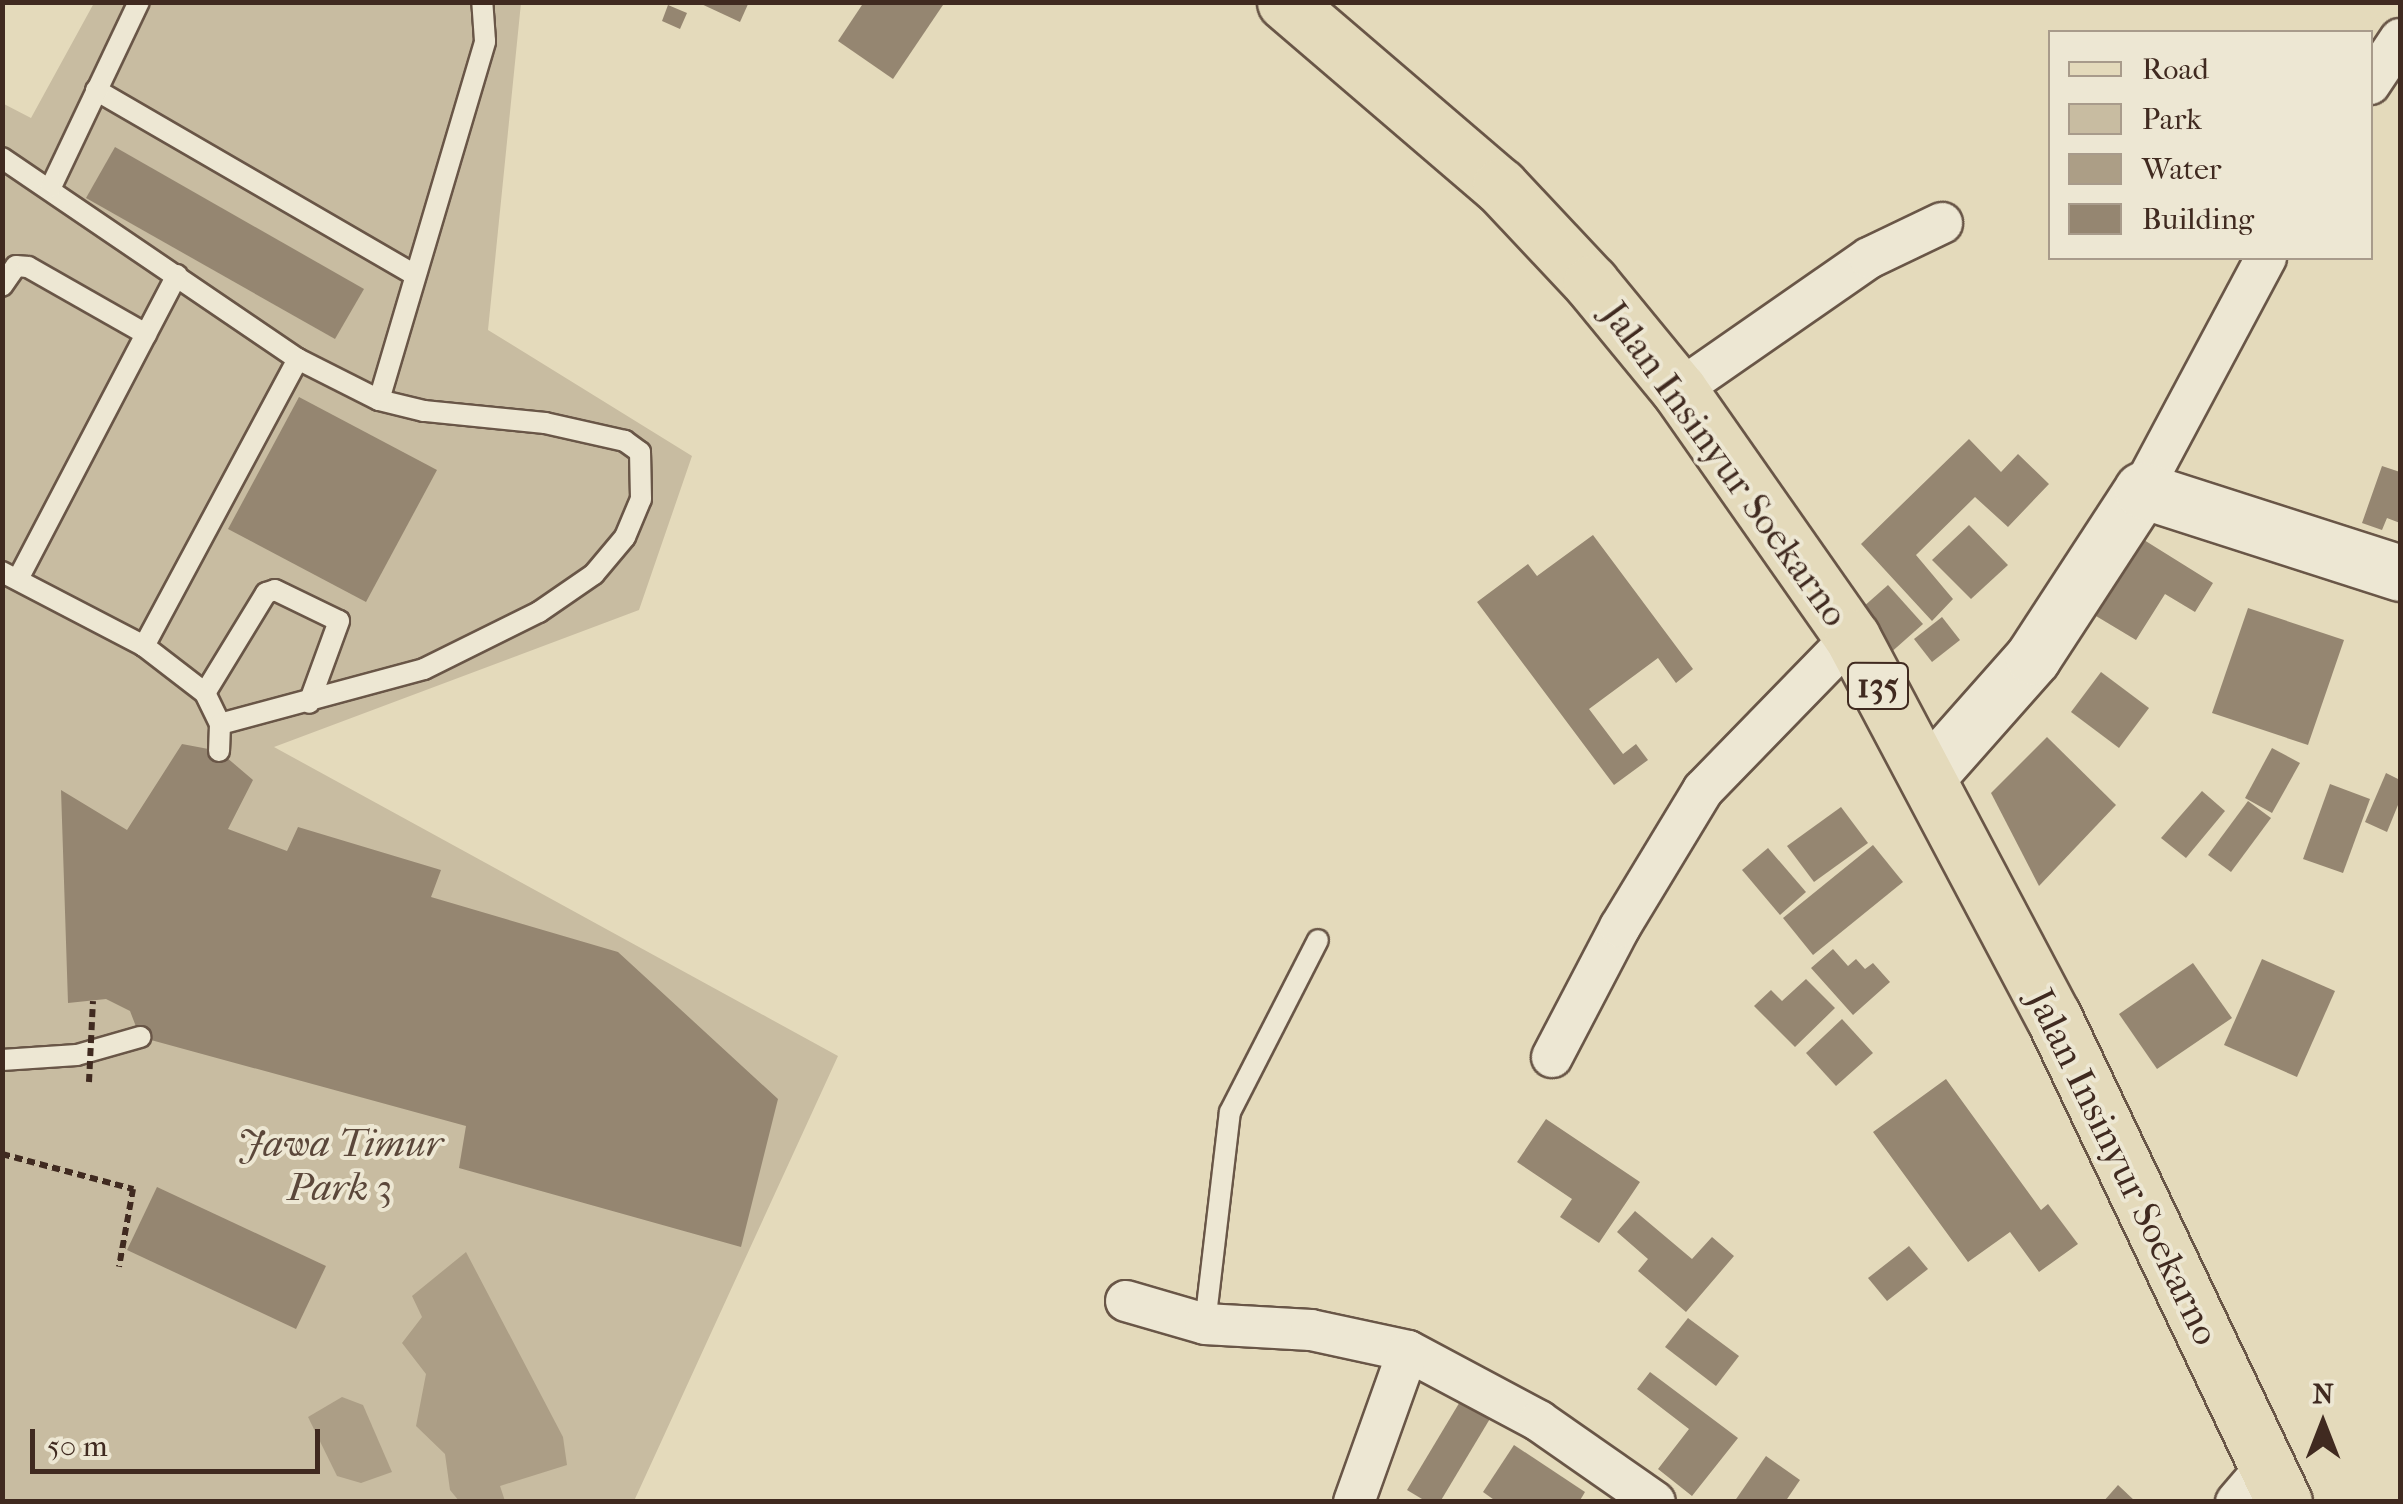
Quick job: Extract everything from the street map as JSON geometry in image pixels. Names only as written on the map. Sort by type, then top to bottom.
[{"type":"main road","name":"Jalan Insinyur Soekarno","points":[[1285,2],[1500,186],[1680,390],[1852,636],[2053,1016],[2262,1490]]},
{"type":"street","points":[[2373,80],[2400,40]]},
{"type":"street","points":[[1680,390],[1869,258],[1942,223]]},
{"type":"street","points":[[1926,776],[2033,657],[2142,490],[2265,260]]},
{"type":"street","points":[[2142,490],[2400,573]]},
{"type":"street","points":[[1552,1057],[1620,927],[1703,790],[1852,636]]},
{"type":"street","points":[[1126,1301],[1204,1324],[1311,1330],[1408,1351],[1539,1421],[1655,1502]]},
{"type":"street","points":[[1354,1502],[1408,1351]]},
{"type":"lane","points":[[51,187],[138,2]]},
{"type":"lane","points":[[379,400],[485,41],[482,2]]},
{"type":"lane","points":[[96,90],[414,275]]},
{"type":"lane","points":[[2,158],[51,187],[298,358],[379,400],[424,411],[545,423],[624,442],[640,452],[641,498],[624,537],[594,574],[539,612],[424,669],[220,724]]},
{"type":"lane","points":[[2,286],[16,266],[28,268],[146,334]]},
{"type":"lane","points":[[177,275],[10,576],[144,646],[205,693],[220,724],[220,752]]},
{"type":"lane","points":[[144,646],[298,358]]},
{"type":"lane","points":[[205,693],[266,593],[275,590],[336,614],[339,621],[309,703]]},
{"type":"lane","points":[[1204,1324],[1230,1112],[1318,940]]},
{"type":"lane","points":[[2,1060],[77,1054],[140,1036]]},
{"type":"path","points":[[89,1082],[93,1000]]},
{"type":"path","points":[[2,1154],[133,1189],[119,1267]]},
{"type":"green space","name":"Jawa Timur Park 3","points":[[94,3],[521,3],[488,330],[692,456],[639,610],[274,747],[838,1056],[634,1501],[3,1501],[2,103],[31,118]]},
{"type":"water","points":[[466,1252],[563,1437],[567,1465],[500,1486],[505,1501],[459,1501],[450,1490],[445,1454],[416,1426],[426,1374],[402,1343],[422,1317],[412,1296]]},
{"type":"water","points":[[342,1397],[363,1405],[392,1472],[361,1483],[337,1476],[308,1417]]},
{"type":"building","points":[[697,2],[749,2],[740,22]]},
{"type":"building","points":[[864,2],[945,2],[893,79],[838,41]]},
{"type":"building","points":[[668,5],[687,13],[680,29],[662,21]]},
{"type":"building","points":[[115,147],[364,289],[335,339],[86,198]]},
{"type":"building","points":[[299,397],[437,470],[366,602],[228,529]]},
{"type":"building","points":[[1969,439],[2001,472],[2018,454],[2049,484],[2008,527],[1975,497],[1916,555],[1953,599],[1932,621],[1861,544]]},
{"type":"building","points":[[2382,466],[2400,472],[2400,523],[2387,518],[2382,530],[2362,523]]},
{"type":"building","points":[[1969,525],[2008,565],[1971,599],[1932,560]]},
{"type":"building","points":[[1593,535],[1693,669],[1676,683],[1658,658],[1589,709],[1623,754],[1636,744],[1648,760],[1614,785],[1477,602],[1528,564],[1537,576]]},
{"type":"building","points":[[2144,540],[2213,583],[2195,612],[2165,594],[2136,640],[2096,616]]},
{"type":"building","points":[[1888,585],[1923,624],[1888,655],[1854,615]]},
{"type":"building","points":[[2248,608],[2344,640],[2308,745],[2212,713]]},
{"type":"building","points":[[1942,617],[1960,640],[1932,662],[1914,639]]},
{"type":"building","points":[[2101,672],[2149,708],[2119,748],[2071,712]]},
{"type":"building","points":[[2047,737],[2116,805],[2039,886],[1991,793]]},
{"type":"building","points":[[182,744],[219,751],[253,780],[228,829],[287,851],[298,827],[441,870],[431,897],[618,952],[778,1099],[741,1247],[459,1168],[466,1126],[140,1037],[130,1011],[106,999],[68,1003],[61,790],[127,830]]},
{"type":"building","points":[[2272,748],[2300,763],[2272,813],[2245,798]]},
{"type":"building","points":[[2386,773],[2400,780],[2400,800],[2387,832],[2365,822]]},
{"type":"building","points":[[2330,784],[2370,799],[2343,873],[2303,859]]},
{"type":"building","points":[[2202,791],[2225,811],[2186,858],[2161,838]]},
{"type":"building","points":[[2248,801],[2271,818],[2231,872],[2208,855]]},
{"type":"building","points":[[1841,807],[1868,843],[1814,882],[1787,846]]},
{"type":"building","points":[[1873,845],[1903,882],[1813,955],[1783,918]]},
{"type":"building","points":[[1768,848],[1806,892],[1780,915],[1742,870]]},
{"type":"building","points":[[1833,949],[1848,966],[1856,959],[1865,969],[1873,963],[1890,982],[1853,1015],[1811,968]]},
{"type":"building","points":[[2262,959],[2335,991],[2297,1077],[2224,1045]]},
{"type":"building","points":[[2193,963],[2232,1018],[2157,1069],[2119,1014]]},
{"type":"building","points":[[1806,979],[1835,1008],[1795,1047],[1754,1006],[1771,990],[1782,1001]]},
{"type":"building","points":[[1842,1019],[1873,1053],[1836,1086],[1806,1053]]},
{"type":"building","points":[[1946,1079],[2041,1210],[2048,1204],[2078,1244],[2039,1272],[2010,1232],[1968,1262],[1873,1132]]},
{"type":"building","points":[[1546,1119],[1640,1182],[1599,1243],[1560,1217],[1572,1199],[1517,1162]]},
{"type":"building","points":[[157,1187],[326,1266],[296,1329],[127,1250]]},
{"type":"building","points":[[1635,1211],[1692,1259],[1712,1237],[1734,1256],[1686,1312],[1638,1271],[1648,1259],[1617,1232]]},
{"type":"building","points":[[1909,1246],[1928,1269],[1887,1301],[1868,1278]]},
{"type":"building","points":[[1688,1318],[1739,1356],[1716,1386],[1665,1347]]},
{"type":"building","points":[[1650,1372],[1738,1438],[1692,1496],[1658,1469],[1689,1429],[1637,1389]]},
{"type":"building","points":[[1461,1400],[1491,1417],[1440,1502],[1427,1502],[1407,1490]]},
{"type":"building","points":[[1514,1445],[1585,1492],[1579,1502],[1497,1502],[1483,1492]]},
{"type":"building","points":[[1766,1456],[1800,1480],[1785,1502],[1734,1502]]},
{"type":"building","points":[[2118,1485],[2136,1502],[2103,1502]]}]
